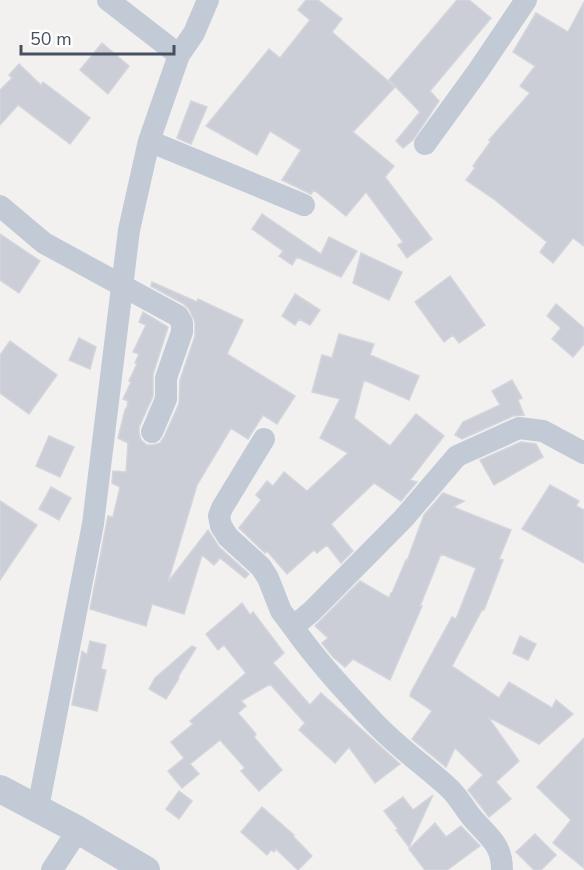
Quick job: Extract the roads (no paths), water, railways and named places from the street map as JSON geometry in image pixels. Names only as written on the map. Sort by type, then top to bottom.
[{"type":"street","points":[[108,0],[179,55]]},
{"type":"street","points":[[38,808],[93,524],[129,230],[148,141],[179,55],[194,33],[208,0]]},
{"type":"street","points":[[425,144],[526,0]]},
{"type":"street","points":[[148,141],[304,205]]},
{"type":"street","points":[[0,206],[44,243],[178,316],[182,323],[182,332],[166,378],[166,399],[152,432]]},
{"type":"street","points":[[293,627],[312,611],[403,519],[457,456],[519,428],[543,430],[584,453]]},
{"type":"street","points":[[264,439],[222,508],[219,516],[221,526],[228,537],[261,567],[268,578],[281,611],[312,654],[395,743],[423,764],[451,790],[498,847],[502,870]]},
{"type":"street","points":[[0,789],[78,830],[146,870]]},
{"type":"street","points":[[52,870],[78,830]]}]
